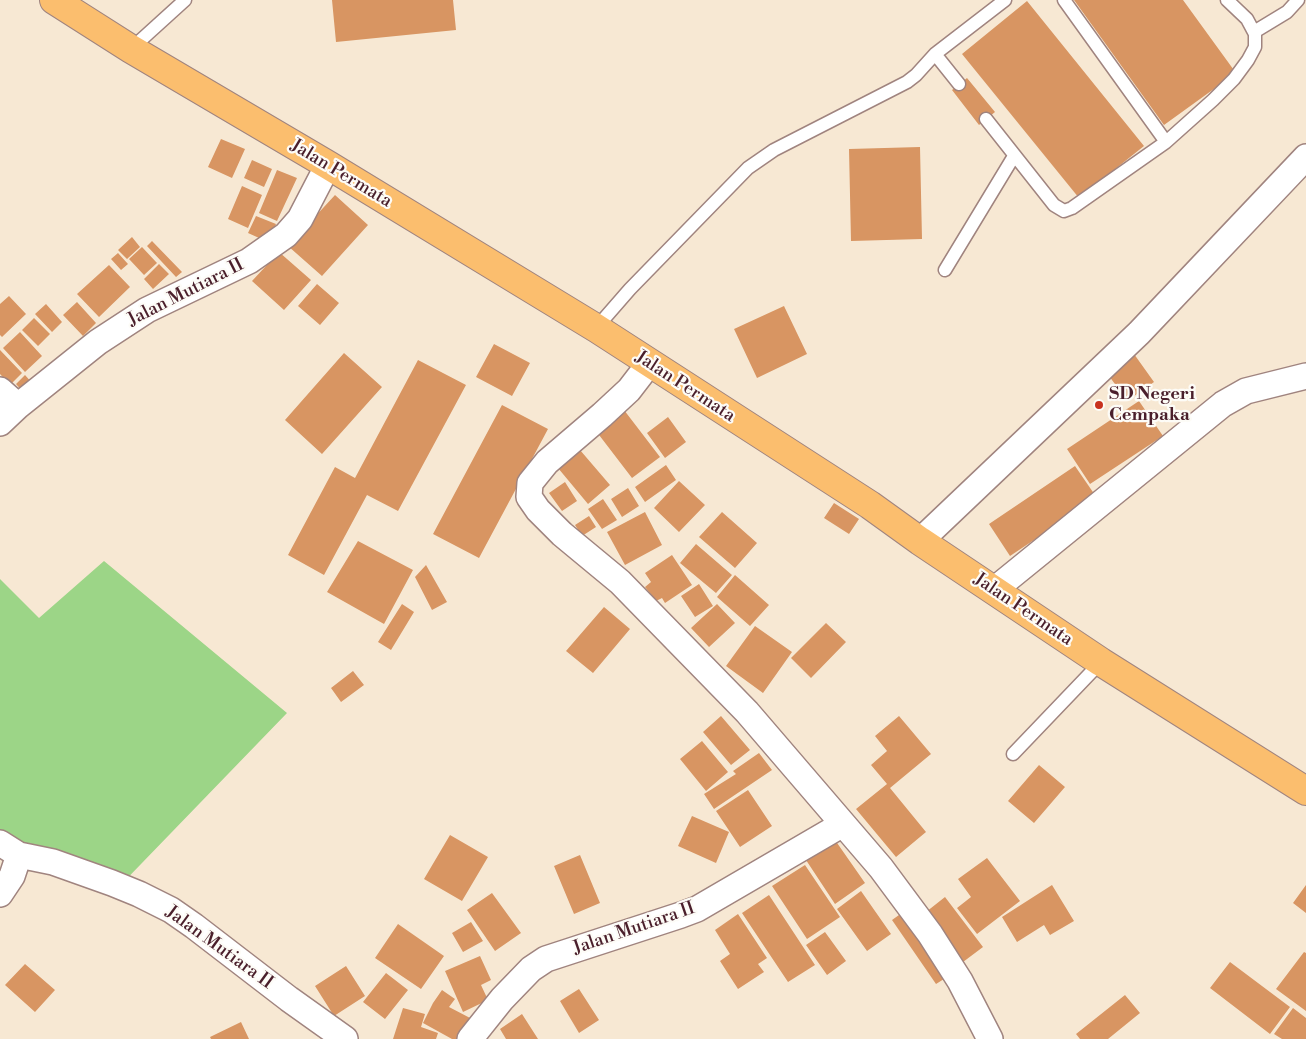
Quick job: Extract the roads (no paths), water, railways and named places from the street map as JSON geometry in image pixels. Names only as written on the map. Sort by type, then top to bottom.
[{"type":"main road","name":"Jalan Permata","points":[[65,3],[131,49],[328,165],[596,328],[648,364],[870,506],[1101,662],[1306,791]]},
{"type":"street","points":[[920,540],[1139,333],[1306,157]]},
{"type":"street","name":"Jalan Mutiara II","points":[[0,423],[9,398],[147,310],[249,261],[286,235],[300,220],[328,165]]},
{"type":"street","points":[[648,364],[629,390],[546,462],[530,483],[529,497],[538,510],[562,534],[620,582],[747,712],[881,868],[930,934],[960,981],[990,1039]]},
{"type":"street","points":[[994,590],[1223,404],[1246,390],[1306,376]]},
{"type":"street","name":"Jalan Mutiara II","points":[[470,1039],[502,999],[531,969],[546,959],[696,909],[843,824]]},
{"type":"street","name":"Jalan Mutiara II","points":[[10,849],[112,883],[170,910],[201,931],[289,1000],[345,1039]]},
{"type":"street","points":[[0,894],[12,876],[10,849]]},
{"type":"lane","points":[[131,49],[185,0]]},
{"type":"lane","points":[[596,328],[630,289],[748,168],[774,150],[907,82],[935,54],[1005,0]]},
{"type":"lane","points":[[1064,0],[1166,142]]},
{"type":"lane","points":[[986,120],[1054,205],[1064,211],[1072,208],[1166,142],[1213,100],[1239,73],[1254,47],[1254,32],[1246,19],[1227,0]]},
{"type":"lane","points":[[1254,32],[1287,12],[1298,0]]},
{"type":"lane","points":[[935,54],[959,84]]},
{"type":"lane","points":[[945,270],[1014,156]]},
{"type":"lane","points":[[1013,754],[1101,662]]},
{"type":"place","name":"SD Negeri Cempaka","points":[[1099,405]]}]
